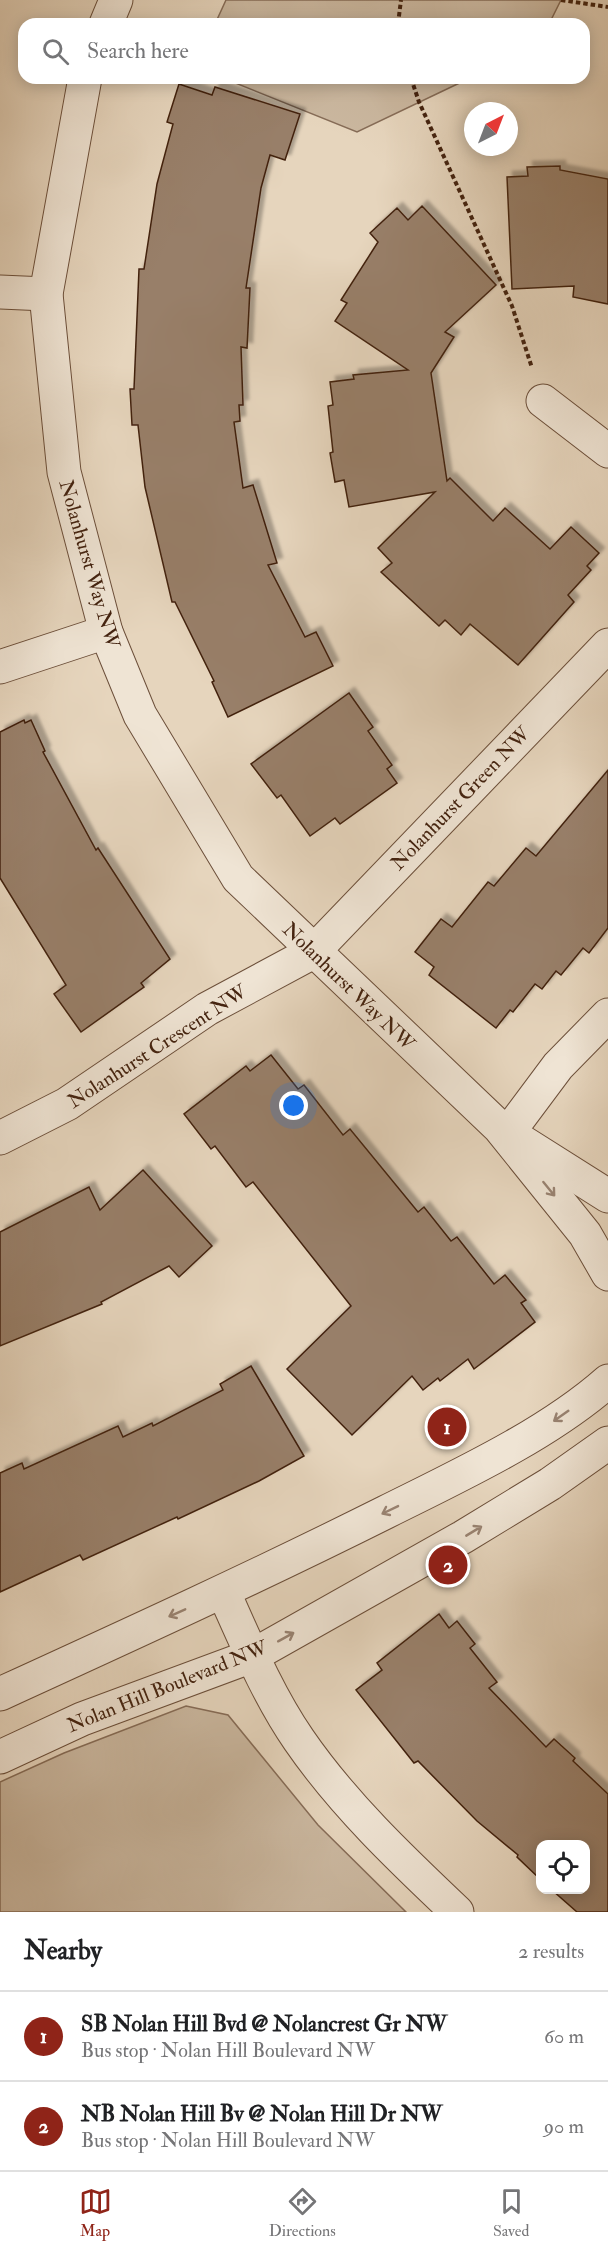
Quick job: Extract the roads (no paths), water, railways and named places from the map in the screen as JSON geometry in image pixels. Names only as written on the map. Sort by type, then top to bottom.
[{"type":"street","points":[[108,18],[116,0]]},
{"type":"street","name":"Nolanhurst Way NW","points":[[84,84],[46,294],[64,472],[106,632],[140,715],[238,878],[313,952],[503,1130],[585,1234],[608,1275]]},
{"type":"street","points":[[0,292],[46,294]]},
{"type":"street","points":[[543,401],[608,451]]},
{"type":"street","points":[[0,667],[106,632]]},
{"type":"street","name":"Nolanhurst Green NW","points":[[313,952],[608,645]]},
{"type":"street","name":"Nolanhurst Crescent NW","points":[[0,1138],[67,1104],[207,1009],[313,952]]},
{"type":"street","points":[[503,1130],[558,1066],[608,1015]]},
{"type":"street","name":"Nolanhurst Way NW","points":[[503,1130],[608,1196]]},
{"type":"street","points":[[0,1694],[224,1593],[489,1458],[548,1425],[608,1381]]},
{"type":"street","name":"Nolan Hill Boulevard NW","points":[[0,1758],[82,1719],[252,1656],[463,1537],[550,1484],[608,1443]]},
{"type":"street","points":[[224,1593],[252,1656],[299,1740],[384,1843],[458,1912]]},
{"type":"place","name":"SB Nolan Hill Bvd @ Nolancrest Gr NW","points":[[447,1427]]},
{"type":"place","name":"NB Nolan Hill Bv @ Nolan Hill Dr NW","points":[[448,1565]]}]
